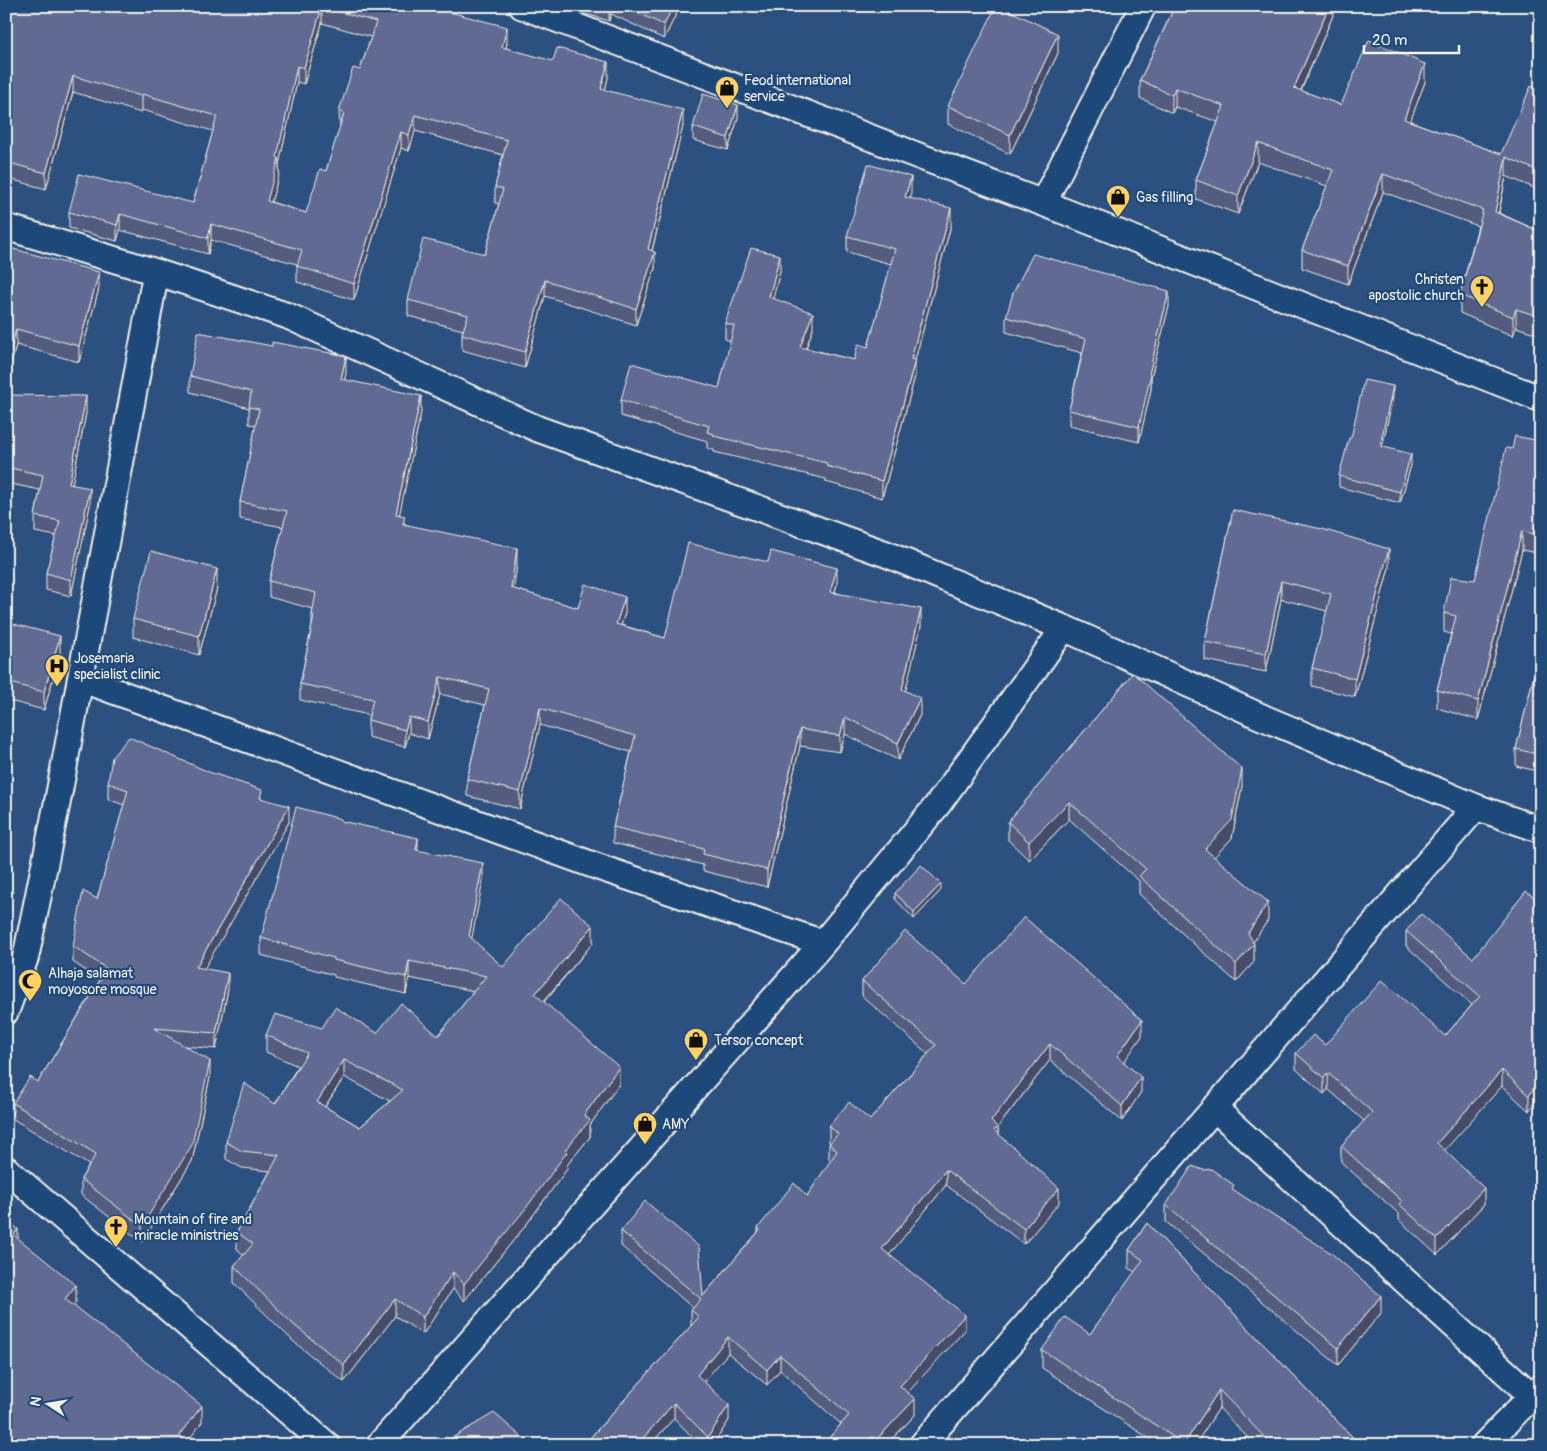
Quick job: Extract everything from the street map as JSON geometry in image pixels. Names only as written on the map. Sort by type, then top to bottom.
[{"type":"street","points":[[522,6],[1043,203],[1541,398]]},
{"type":"street","points":[[1043,203],[1142,6]]},
{"type":"street","points":[[6,227],[156,272],[288,316],[538,429],[886,554],[1064,628],[1264,718],[1476,807],[1541,830]]},
{"type":"street","points":[[6,1011],[26,956],[81,679],[156,272]]},
{"type":"street","points":[[379,1445],[823,943],[939,803],[1064,628]]},
{"type":"street","points":[[81,679],[604,869],[823,943]]},
{"type":"street","points":[[936,1440],[1214,1108],[1476,807]]},
{"type":"street","points":[[1214,1108],[1536,1391],[1484,1445]]},
{"type":"street","points":[[6,1169],[327,1445]]},
{"type":"building","points":[[6,6],[443,6],[442,10],[507,27],[502,47],[553,61],[557,48],[608,62],[601,89],[683,110],[648,249],[655,252],[636,309],[545,280],[525,352],[462,334],[468,315],[408,300],[423,239],[485,254],[503,189],[495,187],[507,140],[415,115],[409,135],[401,132],[354,284],[297,266],[302,250],[211,224],[208,238],[120,214],[117,225],[69,212],[79,174],[193,203],[217,116],[73,76],[46,173],[6,162]],"holes":[[[322,7],[376,22],[360,70],[353,68],[339,111],[344,113],[326,171],[320,169],[306,213],[267,201],[279,158],[277,157],[297,66],[304,68]]]},
{"type":"building","points":[[623,6],[673,6],[664,25]]},
{"type":"building","points":[[996,6],[1000,6],[1058,34],[1010,135],[948,106]]},
{"type":"building","points":[[1175,6],[1329,6],[1294,88],[1341,105],[1369,40],[1425,64],[1404,119],[1501,154],[1531,86],[1541,91],[1541,172],[1506,157],[1495,212],[1541,232],[1541,317],[1516,309],[1513,317],[1460,295],[1483,210],[1383,174],[1348,266],[1302,250],[1333,170],[1258,143],[1238,196],[1196,180],[1224,106],[1175,88],[1172,95],[1140,80]]},
{"type":"building","points":[[703,94],[738,105],[728,138],[693,127]]},
{"type":"building","points":[[868,164],[911,177],[905,197],[951,208],[911,359],[915,360],[882,481],[826,466],[827,463],[714,436],[714,434],[707,432],[709,426],[621,400],[631,363],[719,388],[734,326],[725,323],[751,248],[780,255],[769,297],[813,313],[800,347],[854,360],[858,344],[868,347],[895,249],[847,236]]},
{"type":"building","points":[[6,247],[99,272],[79,346],[16,329],[6,367]]},
{"type":"building","points":[[1033,254],[1169,291],[1149,374],[1151,374],[1139,427],[1069,410],[1086,339],[1006,317],[1013,293]]},
{"type":"building","points":[[198,332],[272,346],[272,342],[346,356],[341,379],[421,396],[396,514],[405,516],[403,524],[517,548],[511,588],[578,608],[585,584],[625,597],[616,624],[665,638],[688,543],[768,562],[771,551],[837,568],[830,592],[921,609],[902,689],[920,698],[898,743],[845,717],[840,736],[800,729],[767,870],[703,854],[704,849],[613,827],[635,736],[540,708],[520,792],[467,779],[489,689],[440,677],[428,722],[409,717],[405,730],[368,720],[373,699],[300,684],[314,616],[312,615],[316,593],[269,581],[287,511],[240,502],[259,409],[249,407],[251,392],[190,376]]},
{"type":"building","points":[[1364,380],[1393,386],[1380,446],[1411,454],[1400,492],[1339,476],[1349,438],[1351,438]]},
{"type":"building","points":[[6,395],[86,396],[69,484],[90,488],[71,580],[46,573],[60,521],[35,516],[43,475],[6,467]]},
{"type":"building","points":[[1536,432],[1541,433],[1541,536],[1522,531],[1478,701],[1437,690],[1456,616],[1444,613],[1451,577],[1475,580],[1506,448],[1512,449],[1515,436],[1535,440]]},
{"type":"building","points":[[1233,510],[1322,529],[1389,549],[1355,679],[1312,668],[1331,594],[1281,581],[1266,654],[1205,642]]},
{"type":"building","points":[[151,551],[217,569],[199,636],[133,619]]},
{"type":"building","points":[[6,622],[60,636],[44,692],[6,682]]},
{"type":"building","points":[[1541,646],[1541,755],[1516,749]]},
{"type":"building","points":[[1133,673],[1242,769],[1232,820],[1205,849],[1268,902],[1248,933],[1254,944],[1236,964],[1139,876],[1146,869],[1069,802],[1029,842],[1008,822]]},
{"type":"building","points":[[129,737],[209,772],[262,790],[260,798],[289,806],[196,967],[228,973],[216,1033],[154,1028],[210,1061],[192,1145],[142,1226],[81,1179],[96,1154],[13,1103],[30,1077],[38,1082],[107,969],[73,946],[83,891],[97,899],[128,790],[108,783],[112,757]]},
{"type":"building","points":[[296,807],[341,819],[341,821],[418,838],[416,850],[483,863],[469,936],[503,967],[561,898],[593,926],[535,994],[619,1067],[584,1115],[590,1120],[565,1150],[567,1152],[526,1208],[464,1284],[453,1272],[423,1317],[395,1299],[344,1365],[294,1325],[234,1266],[253,1244],[237,1232],[279,1155],[242,1151],[226,1142],[244,1083],[275,1104],[307,1053],[266,1035],[275,1014],[322,1028],[335,1007],[377,1033],[401,1003],[438,1036],[486,976],[409,961],[406,977],[334,960],[334,958],[261,938]],"holes":[[[344,1060],[403,1090],[360,1127],[317,1102]]]},
{"type":"building","points":[[921,865],[941,884],[914,912],[895,893]]},
{"type":"building","points":[[1526,891],[1541,903],[1541,1076],[1529,1096],[1502,1070],[1437,1143],[1484,1188],[1437,1239],[1399,1204],[1402,1201],[1341,1146],[1372,1112],[1328,1073],[1324,1078],[1296,1053],[1313,1035],[1325,1045],[1382,980],[1445,1036],[1480,996],[1406,931],[1421,914],[1473,958]]},
{"type":"building","points":[[1024,917],[1142,1020],[1117,1056],[1141,1077],[1122,1106],[1050,1044],[991,1121],[998,1128],[994,1130],[1059,1188],[1024,1229],[946,1170],[882,1249],[965,1315],[900,1386],[915,1399],[876,1440],[872,1437],[865,1445],[823,1445],[849,1415],[780,1355],[767,1370],[728,1337],[697,1375],[729,1405],[708,1437],[674,1403],[637,1445],[598,1445],[590,1438],[699,1317],[691,1310],[701,1299],[621,1231],[645,1201],[699,1247],[703,1296],[760,1230],[758,1228],[794,1183],[807,1196],[837,1151],[829,1144],[838,1134],[829,1126],[849,1102],[870,1120],[936,1045],[862,981],[905,931],[966,984]]},
{"type":"building","points":[[1192,1166],[1203,1170],[1211,1169],[1234,1185],[1232,1189],[1331,1253],[1381,1296],[1338,1348],[1166,1205]]},
{"type":"building","points":[[6,1220],[18,1229],[14,1235],[76,1285],[65,1299],[202,1406],[179,1435],[191,1445],[6,1445]]},
{"type":"building","points":[[1147,1223],[1360,1445],[1272,1445],[1219,1390],[1184,1444],[1042,1350],[1065,1317],[1090,1334],[1143,1260],[1129,1250]]},
{"type":"building","points":[[494,1413],[531,1445],[455,1445],[450,1439]]},
{"type":"building","points":[[1541,1438],[1541,1445],[1535,1445]]},
{"type":"place","name":"Feod international service","points":[[727,109]]},
{"type":"place","name":"Gas filling","points":[[1118,218]]},
{"type":"place","name":"Christen apostolic church","points":[[1482,308]]},
{"type":"place","name":"Josemaria specialist clinic","points":[[57,687]]},
{"type":"place","name":"Alhaja salamat moyosore mosque","points":[[30,1002]]},
{"type":"place","name":"Tersor concept","points":[[696,1061]]},
{"type":"place","name":"AMY","points":[[645,1145]]},
{"type":"place","name":"Mountain of fire and miracle ministries","points":[[116,1248]]}]
